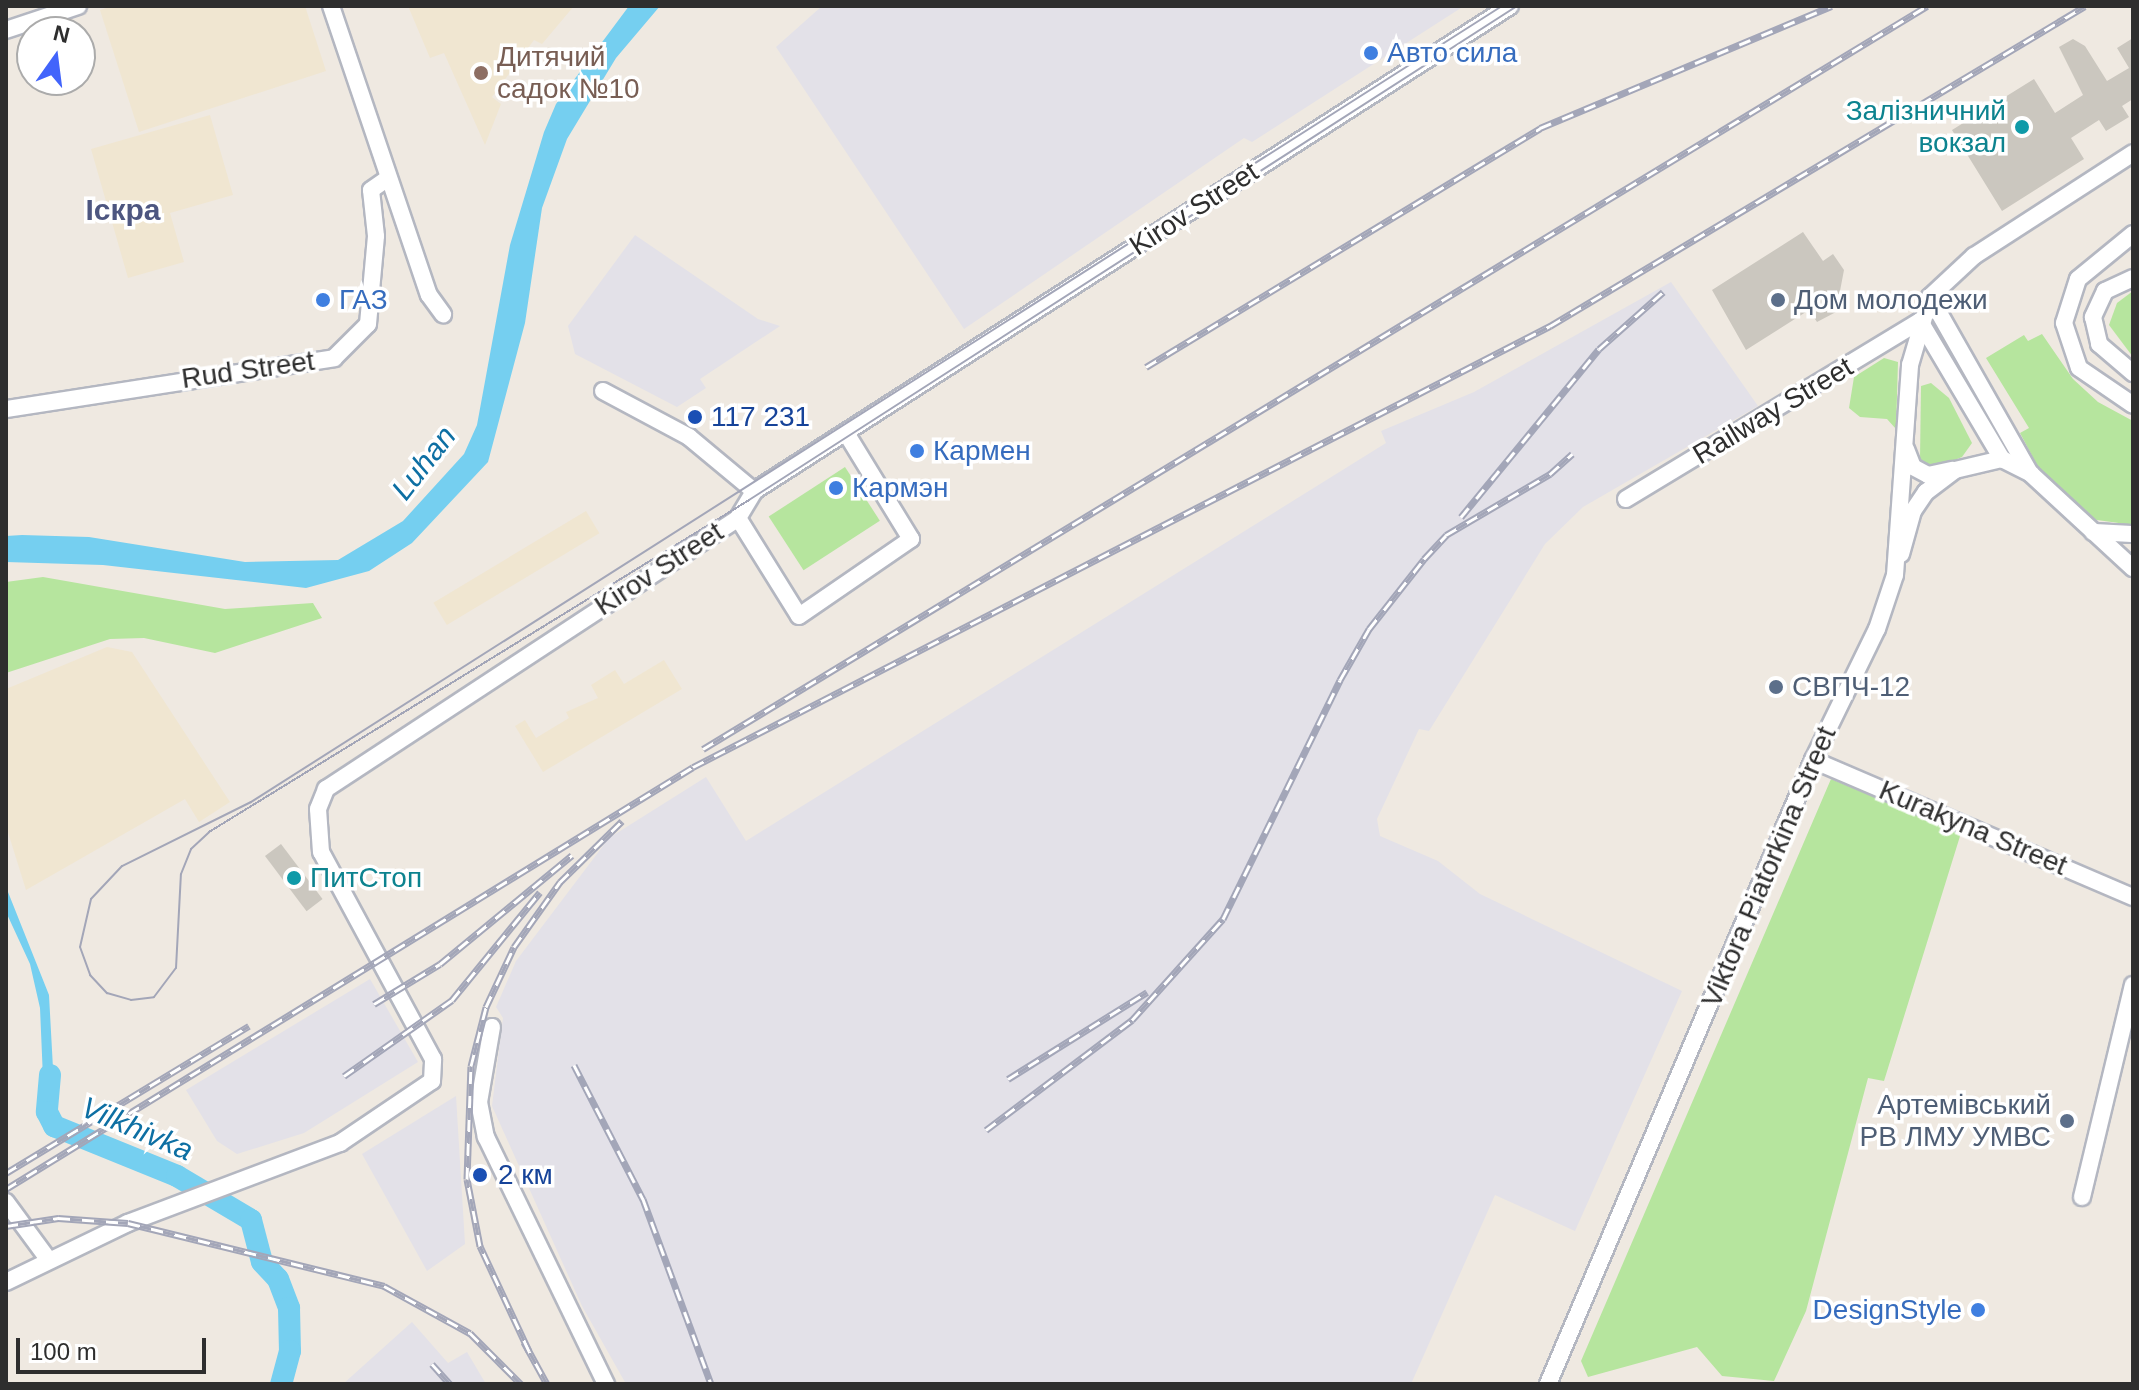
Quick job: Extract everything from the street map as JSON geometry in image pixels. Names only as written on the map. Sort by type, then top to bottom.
[{"type":"street","points":[[6,30],[78,6]]},
{"type":"street","points":[[331,6],[429,295],[443,314]]},
{"type":"street","name":"Kirov Street","points":[[48,1259],[340,1143],[432,1081],[433,1059],[321,852],[318,809],[326,789],[738,518],[754,491],[1510,6]]},
{"type":"street","name":"Viktora Piatorkina Street","points":[[1548,1384],[1813,760],[1877,629],[1895,575],[1904,444],[1920,321],[1930,297],[1974,256],[2133,153]]},
{"type":"street","name":"Rud Street","points":[[6,409],[334,358],[368,324],[376,236],[371,190],[388,178]]},
{"type":"street","points":[[2133,234],[2078,279],[2064,323],[2079,368],[2133,405]]},
{"type":"street","points":[[2133,278],[2105,291],[2093,317],[2099,344],[2133,373]]},
{"type":"street","points":[[1930,297],[2031,474],[2133,568]]},
{"type":"street","points":[[1920,321],[2002,459],[2031,474]]},
{"type":"street","name":"Railway Street","points":[[1626,499],[1920,321]]},
{"type":"street","points":[[603,391],[689,437],[754,491]]},
{"type":"street","points":[[738,518],[799,616],[911,539],[846,433]]},
{"type":"street","points":[[1904,444],[1913,467],[1928,475],[2002,459]]},
{"type":"street","points":[[1895,575],[1913,511],[1955,470]]},
{"type":"street","points":[[2091,532],[2133,534]]},
{"type":"street","name":"Kurakyna Street","points":[[1813,760],[2133,897]]},
{"type":"street","points":[[2082,1197],[2133,985]]},
{"type":"street","points":[[492,1027],[479,1102],[486,1137],[606,1384]]},
{"type":"street","points":[[6,1202],[48,1259],[6,1282]]},
{"type":"shaded area","points":[[113,6],[305,6],[326,71],[139,132],[100,10]]},
{"type":"shaded area","name":"Дитячий садок №10","points":[[408,6],[574,6],[542,44],[534,40],[492,97],[501,104],[485,145],[444,53],[430,58]]},
{"type":"shaded area","points":[[822,6],[1464,6],[1252,142],[1244,138],[964,329],[776,47]]},
{"type":"shaded area","points":[[210,115],[233,195],[170,213],[184,262],[128,278],[91,149]]},
{"type":"shaded area","points":[[635,235],[758,319],[780,326],[700,379],[706,388],[677,407],[575,354],[568,326]]},
{"type":"shaded area","points":[[1671,282],[1758,406],[1583,507],[1545,544],[1429,731],[1419,729],[1377,819],[1380,836],[1438,861],[1480,894],[1682,991],[1575,1231],[1495,1195],[1411,1384],[626,1384],[582,1306],[492,1106],[503,1018],[496,1007],[516,961],[609,838],[706,777],[746,841],[1386,443],[1381,431],[1474,392]]},
{"type":"shaded area","points":[[586,511],[599,533],[447,625],[433,603]]},
{"type":"shaded area","points":[[107,647],[132,652],[230,802],[199,822],[185,799],[26,890],[6,826],[6,689]]},
{"type":"shaded area","points":[[664,660],[682,689],[543,772],[515,726],[525,720],[536,738],[569,718],[566,712],[598,698],[591,685],[615,670],[624,684]]},
{"type":"shaded area","points":[[370,979],[418,1062],[304,1133],[237,1154],[217,1141],[186,1090]]},
{"type":"shaded area","points":[[456,1096],[465,1244],[427,1271],[362,1154]]},
{"type":"shaded area","points":[[412,1322],[448,1363],[467,1352],[486,1384],[343,1384]]},
{"type":"green space","points":[[2133,291],[2133,357],[2109,325],[2117,303]]},
{"type":"green space","points":[[2042,334],[2073,379],[2098,402],[2133,421],[2133,525],[2090,519],[2039,469],[2020,433],[2029,428],[1986,358],[2024,335],[2028,341]]},
{"type":"green space","points":[[1884,358],[1898,362],[1896,429],[1887,419],[1860,417],[1849,408],[1854,377]]},
{"type":"green space","points":[[1931,383],[1949,398],[1972,443],[1962,457],[1935,468],[1920,459],[1921,386]]},
{"type":"green space","points":[[845,467],[880,521],[804,570],[769,517]]},
{"type":"green space","points":[[43,577],[225,609],[313,603],[322,618],[215,653],[144,638],[110,639],[6,673],[6,582]]},
{"type":"green space","points":[[1831,779],[1961,833],[1884,1081],[1868,1078],[1806,1311],[1774,1381],[1722,1376],[1697,1347],[1588,1377],[1581,1361]]},
{"type":"water","points":[[629,6],[660,6],[616,58],[567,139],[542,208],[525,323],[488,462],[412,543],[369,571],[306,588],[103,565],[6,562],[6,536],[22,535],[89,537],[245,562],[338,560],[403,521],[464,454],[477,425],[510,245],[544,132],[556,104]]},
{"type":"water","points":[[6,887],[49,995],[55,1105],[44,1102],[40,1008],[30,964],[6,912]]},
{"type":"building","name":"Залізничний вокзал","points":[[2133,38],[2133,99],[2122,106],[2129,117],[2106,131],[2099,120],[2071,138],[2084,159],[2002,211],[1952,130],[2034,79],[2055,113],[2083,95],[2059,47],[2073,39],[2085,46],[2107,81],[2129,68],[2117,48]]},
{"type":"building","name":"Дом молодежи","points":[[1803,232],[1823,261],[1833,254],[1844,270],[1836,312],[1817,322],[1809,310],[1746,350],[1712,290]]},
{"type":"building","name":"ПитСтоп","points":[[281,844],[323,899],[307,911],[265,856]]},
{"type":"waterway","name":"Vilkhivka","points":[[50,1075],[47,1112],[54,1126],[177,1176],[251,1220],[262,1262],[278,1279],[289,1308],[290,1351],[281,1384]]},
{"type":"tram line","points":[[1502,6],[251,802],[122,866],[91,899],[80,947],[90,975],[107,993],[131,1000],[154,997],[176,968],[181,874],[191,849],[209,832],[749,500],[1517,6]]},
{"type":"railway","points":[[1146,367],[1540,128],[1832,6]]},
{"type":"railway","points":[[703,749],[1927,6]]},
{"type":"railway","points":[[6,1189],[693,767],[1550,326],[2085,6]]},
{"type":"railway","points":[[1461,517],[1599,349],[1663,292]]},
{"type":"railway","points":[[986,1130],[1132,1020],[1223,919],[1340,680],[1369,629],[1424,559],[1446,535],[1550,474],[1572,454]]},
{"type":"railway","points":[[529,1351],[480,1246],[467,1179],[471,1066],[486,1007],[514,947],[560,882],[622,821]]},
{"type":"railway","points":[[374,1004],[440,964],[572,855]]},
{"type":"railway","points":[[344,1076],[452,1000],[540,892]]},
{"type":"railway","points":[[1008,1079],[1147,992]]},
{"type":"railway","points":[[6,1173],[249,1026]]},
{"type":"railway","points":[[574,1065],[643,1199],[711,1384]]},
{"type":"railway","points":[[6,1226],[58,1218],[128,1223],[384,1286],[470,1333],[521,1384]]},
{"type":"railway","points":[[524,1342],[547,1384]]},
{"type":"railway","points":[[432,1364],[450,1384]]},
{"type":"place","name":"Авто сила","points":[[1371,53]]},
{"type":"place","name":"Дитячий садок №10","points":[[481,73]]},
{"type":"place","name":"Залізничний вокзал","points":[[2022,127]]},
{"type":"place","name":"ГАЗ","points":[[323,300]]},
{"type":"place","name":"Дом молодежи","points":[[1778,300]]},
{"type":"place","name":"117 231","points":[[695,417]]},
{"type":"place","name":"Кармен","points":[[917,451]]},
{"type":"place","name":"Кармэн","points":[[836,488]]},
{"type":"place","name":"СВПЧ-12","points":[[1776,687]]},
{"type":"place","name":"ПитСтоп","points":[[294,878]]},
{"type":"place","name":"Артемівський РВ ЛМУ УМВС","points":[[2067,1121]]},
{"type":"place","name":"2 км","points":[[480,1175]]},
{"type":"place","name":"DesignStyle","points":[[1978,1310]]},
{"type":"district","name":"Іскра","points":[[123,210]]},
{"type":"water label","name":"Luhan","points":[[424,463]]}]
